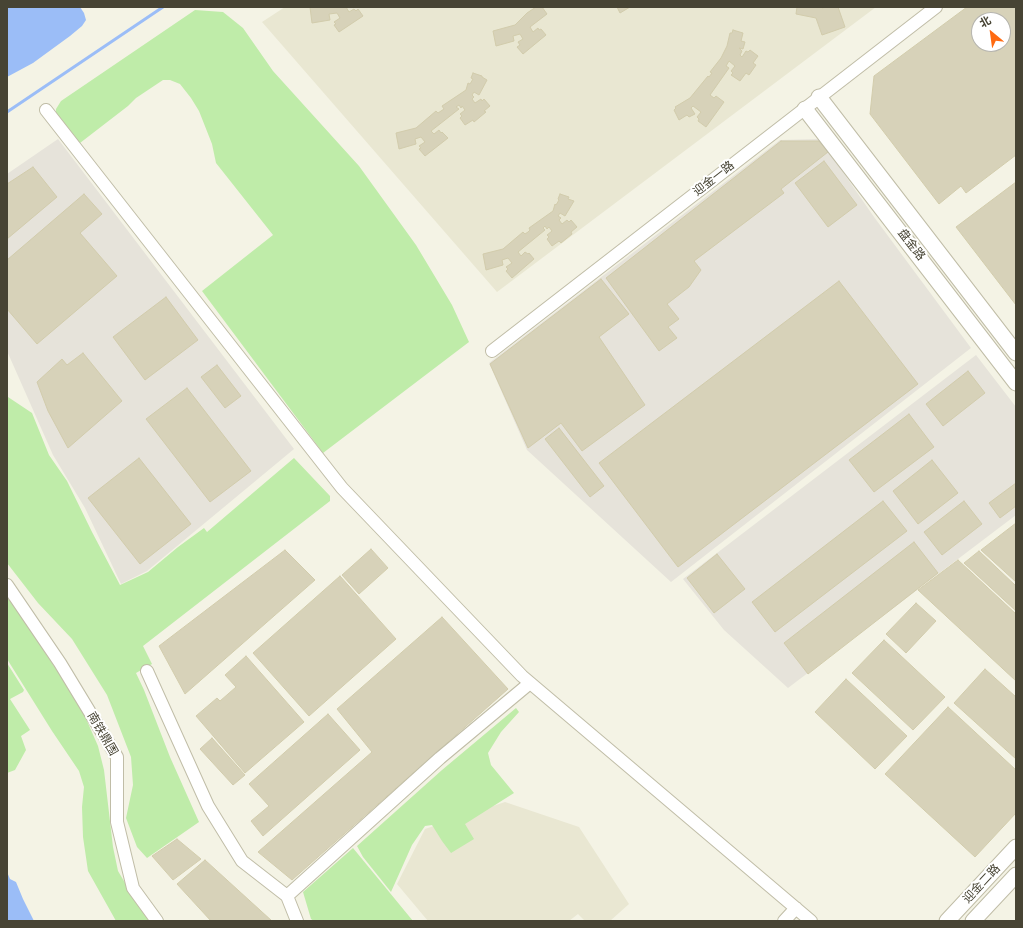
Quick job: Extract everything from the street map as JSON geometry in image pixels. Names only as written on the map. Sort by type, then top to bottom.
[{"type":"street","name":"迎金一路","points":[[492,351],[936,7]]},
{"type":"street","name":"盘金路","points":[[819,97],[1016,353]]},
{"type":"street","name":"盘金路","points":[[805,108],[1016,383]]},
{"type":"street","points":[[46,110],[342,488],[530,683],[811,921]]},
{"type":"street","name":"南铁鼎围","points":[[7,585],[60,663],[117,757],[117,822],[133,888],[157,921]]},
{"type":"street","points":[[147,671],[212,812],[242,861],[287,896],[297,920]]},
{"type":"street","points":[[287,896],[440,758],[530,683]]},
{"type":"street","name":"迎金二路","points":[[947,921],[1016,847]]},
{"type":"street","name":"迎金二路","points":[[973,921],[1016,875]]},
{"type":"street","points":[[784,921],[796,908]]},
{"type":"shaded area","points":[[285,7],[876,7],[497,292],[262,22]]},
{"type":"shaded area","points":[[58,139],[294,449],[147,571],[121,584],[85,508],[53,455],[7,351],[7,174]]},
{"type":"shaded area","points":[[820,139],[874,217],[971,348],[671,582],[527,450],[489,363],[780,140]]},
{"type":"shaded area","points":[[976,355],[1016,407],[1016,515],[788,688],[724,630],[683,579]]},
{"type":"shaded area","points":[[505,802],[579,827],[629,904],[610,921],[585,921],[578,914],[569,921],[428,921],[397,884],[425,829]]},
{"type":"green space","points":[[195,10],[223,12],[243,28],[273,71],[359,166],[416,245],[452,305],[469,342],[323,453],[202,291],[273,235],[216,163],[212,144],[199,111],[180,84],[170,80],[163,80],[136,98],[128,106],[80,143],[58,120],[56,115],[56,109],[61,101]]},
{"type":"green space","points":[[7,388],[8,397],[32,413],[49,455],[67,481],[120,585],[148,572],[204,528],[207,532],[294,458],[330,496],[330,501],[143,646],[152,664],[136,673],[170,757],[199,822],[147,858],[137,847],[126,818],[133,785],[131,757],[107,695],[72,639],[38,603],[7,563]]},
{"type":"green space","points":[[7,595],[84,714],[98,746],[104,770],[113,847],[118,871],[137,903],[150,921],[116,921],[88,871],[83,837],[82,807],[84,787],[79,771],[7,659]]},
{"type":"green space","points":[[7,663],[24,690],[10,699],[30,730],[21,736],[26,750],[15,770],[7,773]]},
{"type":"green space","points":[[516,708],[519,712],[501,732],[488,753],[491,765],[514,793],[465,824],[474,839],[451,853],[432,825],[425,826],[412,845],[391,892],[363,857],[357,846],[442,770]]},
{"type":"green space","points":[[353,848],[413,921],[314,921],[311,919],[303,892]]},
{"type":"water","points":[[7,7],[80,7],[86,20],[82,26],[70,36],[33,63],[7,77]]},
{"type":"water","points":[[7,872],[10,879],[16,882],[34,921],[7,921]]},
{"type":"building","points":[[310,7],[346,7],[349,12],[354,9],[356,11],[358,9],[363,16],[339,32],[334,25],[336,24],[334,22],[340,18],[337,13],[329,14],[330,20],[312,23]]},
{"type":"building","points":[[536,7],[542,7],[547,14],[530,27],[533,32],[538,28],[539,30],[541,29],[546,35],[523,54],[517,47],[520,45],[518,42],[523,39],[520,34],[513,36],[514,41],[496,46],[493,31],[515,25],[527,13]]},
{"type":"building","points":[[617,7],[630,7],[620,13]]},
{"type":"building","points":[[797,7],[838,7],[845,27],[822,35],[816,18],[796,14]]},
{"type":"building","points":[[967,7],[1016,7],[1016,155],[966,193],[961,186],[939,204],[870,114],[874,76]]},
{"type":"building","points":[[733,30],[743,33],[741,41],[745,42],[743,49],[739,48],[742,51],[740,55],[742,57],[746,51],[748,52],[750,50],[758,56],[753,63],[756,65],[749,75],[746,73],[740,81],[731,75],[733,73],[731,71],[735,66],[729,61],[726,66],[729,68],[710,95],[714,98],[716,96],[724,102],[706,127],[698,121],[699,119],[697,117],[701,112],[693,106],[691,108],[695,114],[689,117],[687,115],[679,120],[674,110],[676,108],[675,107],[690,98],[708,76],[709,77],[712,73],[710,72],[721,58],[727,46],[730,33],[732,33]]},
{"type":"building","points":[[473,73],[482,76],[487,80],[479,95],[474,92],[472,95],[474,97],[472,99],[475,103],[481,99],[482,101],[484,99],[490,106],[484,111],[486,112],[474,122],[473,120],[465,125],[460,118],[462,116],[460,114],[465,110],[459,105],[456,107],[459,109],[431,131],[434,134],[439,130],[448,138],[425,156],[419,149],[421,148],[419,146],[425,142],[421,137],[415,139],[416,144],[399,149],[396,133],[416,128],[436,111],[438,113],[444,109],[442,106],[466,90],[468,83],[470,84],[473,79],[471,78]]},
{"type":"building","points":[[781,141],[819,141],[828,152],[781,189],[784,193],[694,261],[701,270],[689,287],[667,304],[679,319],[668,327],[677,338],[659,351],[606,278]]},
{"type":"building","points":[[824,161],[857,205],[828,227],[795,183]]},
{"type":"building","points":[[33,167],[57,197],[7,239],[7,184]]},
{"type":"building","points":[[1016,182],[1016,305],[956,227]]},
{"type":"building","points":[[84,194],[102,214],[80,233],[117,276],[37,344],[7,309],[7,260]]},
{"type":"building","points":[[560,194],[569,197],[568,199],[574,201],[565,216],[560,213],[558,216],[561,218],[559,220],[562,224],[567,220],[569,222],[571,220],[577,227],[571,232],[572,234],[561,243],[559,241],[552,246],[547,239],[549,237],[547,235],[552,231],[549,227],[547,229],[545,226],[543,228],[545,230],[518,252],[521,256],[525,252],[528,254],[529,253],[534,259],[512,278],[506,271],[508,269],[506,267],[512,263],[508,258],[502,260],[503,265],[486,270],[483,254],[503,249],[523,232],[525,234],[528,232],[530,230],[529,228],[553,211],[555,204],[556,205],[559,200]]},
{"type":"building","points":[[601,279],[629,314],[599,337],[645,405],[582,451],[561,423],[528,448],[490,364]]},
{"type":"building","points":[[839,281],[918,384],[678,567],[599,463]]},
{"type":"building","points":[[166,297],[198,340],[145,380],[113,337]]},
{"type":"building","points":[[83,353],[122,401],[68,448],[48,411],[37,382],[62,359],[67,365]]},
{"type":"building","points":[[217,365],[241,396],[225,408],[201,377]]},
{"type":"building","points":[[968,371],[985,393],[943,426],[926,404]]},
{"type":"building","points":[[187,388],[251,471],[210,502],[146,419]]},
{"type":"building","points":[[909,414],[934,447],[874,492],[849,460]]},
{"type":"building","points":[[559,428],[604,486],[590,497],[545,439]]},
{"type":"building","points":[[139,458],[191,524],[140,564],[88,498]]},
{"type":"building","points":[[932,460],[958,493],[918,524],[893,491]]},
{"type":"building","points":[[1016,483],[1016,506],[1000,518],[989,503]]},
{"type":"building","points":[[883,501],[907,531],[775,632],[752,602]]},
{"type":"building","points":[[964,501],[982,524],[942,555],[924,532]]},
{"type":"building","points":[[1016,523],[1016,582],[981,550]]},
{"type":"building","points":[[914,542],[938,573],[808,674],[784,643]]},
{"type":"building","points":[[371,549],[388,568],[359,594],[342,575]]},
{"type":"building","points":[[285,550],[315,580],[185,694],[159,646]]},
{"type":"building","points":[[979,551],[1016,586],[1016,611],[964,563]]},
{"type":"building","points":[[717,554],[745,589],[714,613],[687,578]]},
{"type":"building","points":[[958,560],[1016,614],[1016,681],[918,590]]},
{"type":"building","points":[[340,576],[396,639],[309,716],[253,653]]},
{"type":"building","points":[[916,603],[936,621],[906,653],[886,634]]},
{"type":"building","points":[[442,617],[508,689],[292,880],[258,852],[372,752],[337,709]]},
{"type":"building","points":[[884,640],[945,697],[913,730],[852,673]]},
{"type":"building","points":[[246,656],[304,722],[245,773],[196,716],[217,698],[220,701],[236,687],[225,675]]},
{"type":"building","points":[[985,669],[1016,697],[1016,759],[954,703]]},
{"type":"building","points":[[846,679],[907,736],[875,769],[815,712]]},
{"type":"building","points":[[948,707],[1016,770],[1016,813],[975,857],[885,774]]},
{"type":"building","points":[[328,714],[360,750],[263,836],[251,821],[269,806],[249,784]]},
{"type":"building","points":[[212,738],[245,775],[233,785],[200,749]]},
{"type":"building","points":[[177,839],[201,859],[173,880],[152,856]]},
{"type":"building","points":[[205,860],[272,921],[211,921],[177,884]]},
{"type":"waterway","points":[[7,112],[163,7]]}]
